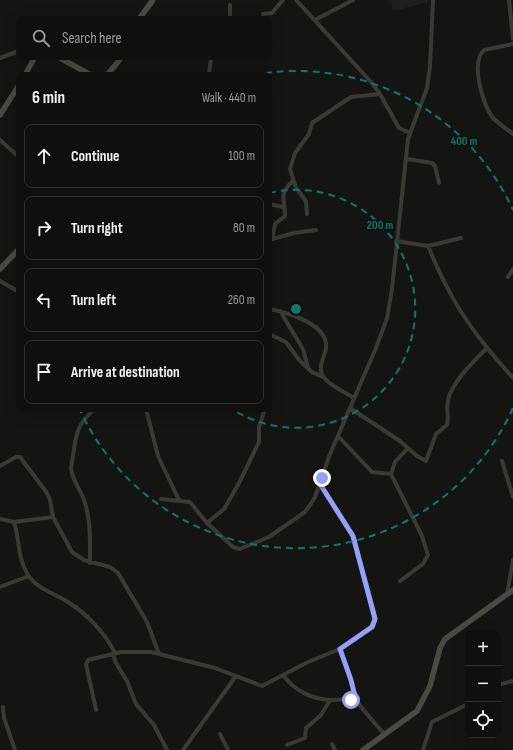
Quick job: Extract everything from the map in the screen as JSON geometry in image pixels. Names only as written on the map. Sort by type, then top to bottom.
[{"type":"main road","points":[[141,16],[153,0]]},
{"type":"main road","points":[[27,72],[33,60]]},
{"type":"main road","points":[[64,60],[86,72]]},
{"type":"main road","points":[[110,72],[120,60]]},
{"type":"main road","points":[[0,115],[16,90]]},
{"type":"main road","points":[[0,269],[16,252]]},
{"type":"main road","points":[[363,750],[417,711],[430,686],[440,648],[445,639],[513,590]]},
{"type":"street","points":[[263,14],[272,14],[283,0]]},
{"type":"street","points":[[296,0],[380,94],[399,128],[410,133]]},
{"type":"street","points":[[315,20],[353,0]]},
{"type":"street","points":[[161,500],[179,500],[190,502],[207,523],[233,547],[240,549],[269,537],[305,512],[315,497],[328,460],[376,348],[387,318],[392,288],[396,241],[410,133],[427,88],[430,66],[433,0]]},
{"type":"street","points":[[509,0],[513,39]]},
{"type":"street","points":[[230,5],[230,16]]},
{"type":"street","points":[[513,44],[484,50],[481,55],[478,71],[480,89],[490,113],[513,134]]},
{"type":"street","points":[[0,58],[16,52]]},
{"type":"street","points":[[209,72],[211,60]]},
{"type":"street","points":[[306,214],[306,201],[293,181],[290,174],[290,165],[297,148],[309,134],[313,121],[351,97],[380,94]]},
{"type":"street","points":[[0,140],[16,154]]},
{"type":"street","points":[[407,159],[432,163],[439,183]]},
{"type":"street","points":[[272,233],[275,224],[285,216],[283,207],[284,190],[293,181]]},
{"type":"street","points":[[272,205],[283,207]]},
{"type":"street","points":[[272,239],[316,230]]},
{"type":"street","points":[[396,241],[428,246],[461,238]]},
{"type":"street","points":[[428,246],[449,292],[487,348],[513,378]]},
{"type":"street","points":[[508,277],[513,269]]},
{"type":"street","points":[[0,281],[16,290]]},
{"type":"street","points":[[272,310],[305,320],[322,334],[326,347],[320,369],[324,377]]},
{"type":"street","points":[[280,311],[303,349],[308,368]]},
{"type":"street","points":[[272,335],[286,342],[296,356],[308,368],[324,377],[354,398]]},
{"type":"street","points":[[350,408],[426,461],[436,434],[447,425],[448,400],[452,392],[463,374],[487,348]]},
{"type":"street","points":[[90,562],[88,520],[84,501],[72,474],[71,468],[78,428],[82,421],[92,412]]},
{"type":"street","points":[[147,412],[158,456],[179,500]]},
{"type":"street","points":[[207,523],[224,509],[238,485],[260,442],[259,427],[264,412]]},
{"type":"street","points":[[338,436],[372,472],[391,474]]},
{"type":"street","points":[[400,580],[423,564],[428,555],[422,536],[391,474],[395,462],[408,448]]},
{"type":"street","points":[[0,466],[16,456],[20,457],[47,493],[50,500],[52,517],[72,552],[90,562],[110,567],[118,573],[147,622],[159,654]]},
{"type":"street","points":[[502,462],[513,497]]},
{"type":"street","points":[[96,710],[86,663],[114,654],[139,652],[159,654],[215,668],[262,686],[308,662],[340,649],[372,627],[375,619],[353,536],[320,484]]},
{"type":"street","points":[[0,519],[14,522],[52,517]]},
{"type":"street","points":[[14,522],[18,549],[29,576],[40,587],[75,607],[100,630],[114,654],[116,663],[127,681],[136,704],[154,725],[167,750]]},
{"type":"street","points":[[507,594],[513,560]]},
{"type":"street","points":[[0,588],[29,576]]},
{"type":"street","points":[[340,649],[351,680],[356,701],[384,734]]},
{"type":"street","points":[[283,675],[297,690],[330,700],[356,701]]},
{"type":"street","points":[[183,750],[236,676]]},
{"type":"street","points":[[501,684],[513,680]]},
{"type":"street","points":[[287,745],[305,738],[306,728],[321,716],[330,700]]},
{"type":"street","points":[[423,750],[432,722],[465,706]]},
{"type":"street","points":[[3,707],[4,718],[15,750]]},
{"type":"street","points":[[220,734],[228,750]]},
{"type":"street","points":[[332,744],[335,750]]},
{"type":"shaded area","points":[[391,0],[428,0],[428,2],[393,11]]},
{"type":"route","points":[[322,478],[320,484],[353,536],[375,619],[372,627],[340,649],[351,680],[356,701],[351,700]]}]
